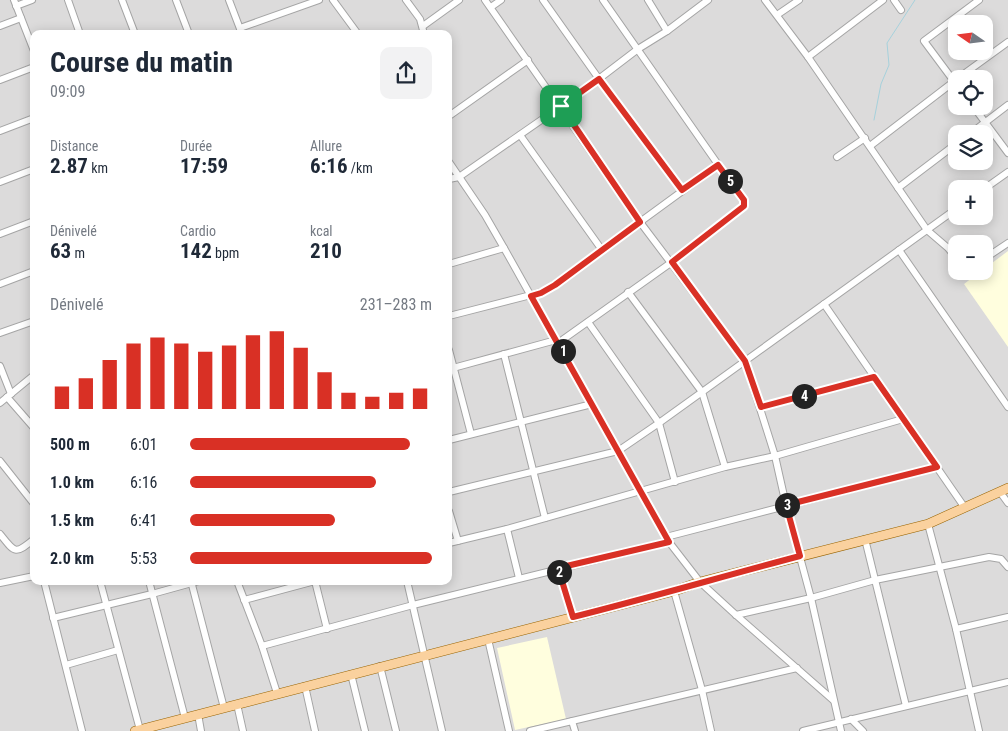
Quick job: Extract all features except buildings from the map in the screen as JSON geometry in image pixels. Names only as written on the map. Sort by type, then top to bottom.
[{"type":"main road","points":[[137,730],[155,728],[198,714],[277,693],[928,524],[1004,490]]},
{"type":"street","points":[[30,41],[15,3],[32,0]]},
{"type":"street","points":[[68,0],[79,30]]},
{"type":"street","points":[[122,0],[133,30]]},
{"type":"street","points":[[176,0],[187,30]]},
{"type":"street","points":[[230,0],[241,30]]},
{"type":"street","points":[[244,30],[319,0]]},
{"type":"street","points":[[333,0],[355,30]]},
{"type":"street","points":[[406,0],[418,15],[423,30]]},
{"type":"street","points":[[422,26],[459,0]]},
{"type":"street","points":[[485,0],[561,106],[640,222],[745,361],[775,456],[811,598],[841,731]]},
{"type":"street","points":[[490,7],[501,0]]},
{"type":"street","points":[[544,0],[599,79],[682,190]]},
{"type":"street","points":[[453,368],[557,341],[588,322],[672,262],[744,206],[744,200],[603,0]]},
{"type":"street","points":[[648,0],[667,30]]},
{"type":"street","points":[[452,179],[459,177],[561,106],[638,48],[667,30],[708,0]]},
{"type":"street","points":[[766,0],[865,138],[927,230],[948,248]]},
{"type":"street","points":[[777,15],[799,0]]},
{"type":"street","points":[[808,57],[883,0]]},
{"type":"street","points":[[894,0],[901,10]]},
{"type":"street","points":[[948,71],[924,41],[979,0]]},
{"type":"street","points":[[0,26],[21,18]]},
{"type":"street","points":[[971,70],[1008,42]]},
{"type":"street","points":[[452,114],[528,60]]},
{"type":"street","points":[[0,80],[30,69]]},
{"type":"street","points":[[870,146],[948,87]]},
{"type":"street","points":[[981,125],[1008,105]]},
{"type":"street","points":[[980,115],[1008,153]]},
{"type":"street","points":[[0,130],[30,119]]},
{"type":"street","points":[[520,134],[602,250]]},
{"type":"street","points":[[837,157],[865,138]]},
{"type":"street","points":[[898,188],[948,150]]},
{"type":"street","points":[[452,315],[541,293],[555,285],[718,165]]},
{"type":"street","points":[[452,166],[485,215],[668,539],[700,582],[834,700]]},
{"type":"street","points":[[0,182],[30,171]]},
{"type":"street","points":[[993,183],[1008,172]]},
{"type":"street","points":[[452,491],[618,450],[659,423],[948,215]]},
{"type":"street","points":[[0,234],[30,223]]},
{"type":"street","points":[[993,254],[1008,243]]},
{"type":"street","points":[[452,263],[504,248]]},
{"type":"street","points":[[899,250],[1008,408]]},
{"type":"street","points":[[0,284],[30,273]]},
{"type":"street","points":[[628,292],[702,392],[725,467]]},
{"type":"street","points":[[824,304],[965,508]]},
{"type":"street","points":[[0,333],[30,322]]},
{"type":"street","points":[[588,322],[659,423],[675,482]]},
{"type":"street","points":[[504,354],[545,518]]},
{"type":"street","points":[[452,364],[471,434]]},
{"type":"street","points":[[0,366],[9,395],[30,423]]},
{"type":"street","points":[[761,407],[874,377]]},
{"type":"street","points":[[0,403],[30,378]]},
{"type":"street","points":[[452,439],[592,404]]},
{"type":"street","points":[[452,543],[642,492],[725,467],[775,456],[903,419]]},
{"type":"street","points":[[0,461],[30,499]]},
{"type":"street","points":[[262,646],[668,539],[786,505],[937,467]]},
{"type":"street","points":[[1004,490],[1008,503]]},
{"type":"street","points":[[452,521],[458,541]]},
{"type":"street","points":[[928,524],[956,629],[978,731]]},
{"type":"street","points":[[507,529],[519,578]]},
{"type":"street","points":[[0,534],[12,549],[16,551],[30,542]]},
{"type":"street","points":[[865,539],[906,706]]},
{"type":"street","points":[[736,615],[811,598],[875,580],[989,557],[1001,559],[1008,567]]},
{"type":"street","points":[[558,568],[573,617]]},
{"type":"street","points":[[0,583],[30,577]]},
{"type":"street","points":[[45,585],[82,731]]},
{"type":"street","points":[[101,585],[137,730]]},
{"type":"street","points":[[150,585],[185,718]]},
{"type":"street","points":[[54,618],[181,585]]},
{"type":"street","points":[[192,585],[224,708]]},
{"type":"street","points":[[238,585],[262,646],[277,693]]},
{"type":"street","points":[[244,600],[300,585]]},
{"type":"street","points":[[316,585],[327,629]]},
{"type":"street","points":[[408,585],[442,731]]},
{"type":"street","points":[[674,591],[702,690],[711,731]]},
{"type":"street","points":[[956,629],[1008,617]]},
{"type":"street","points":[[488,639],[510,731]]},
{"type":"street","points":[[66,665],[118,650]]},
{"type":"street","points":[[380,666],[396,731]]},
{"type":"street","points":[[530,731],[797,668]]},
{"type":"street","points":[[351,674],[365,731]]},
{"type":"street","points":[[802,731],[1008,682]]},
{"type":"street","points":[[305,686],[315,731]]},
{"type":"street","points":[[237,704],[243,731]]},
{"type":"street","points":[[198,714],[202,731]]},
{"type":"street","points":[[851,719],[863,731]]},
{"type":"street","points":[[572,721],[575,731]]},
{"type":"shaded area","points":[[0,0],[1008,0],[1008,731],[0,731]]},
{"type":"shaded area","points":[[1008,251],[1008,347],[964,284],[969,280],[993,280],[993,262]]},
{"type":"shaded area","points":[[547,637],[566,719],[515,730],[497,648]]},
{"type":"waterway","points":[[874,120],[881,84],[889,65],[887,43],[915,0]]},
{"type":"route","points":[[599,79],[682,190],[718,165],[744,200],[744,206],[672,262],[745,361],[761,407],[874,377],[937,467],[786,505],[800,556],[573,617],[558,568],[669,542],[531,296],[555,285],[640,222],[561,106],[599,79]]}]
